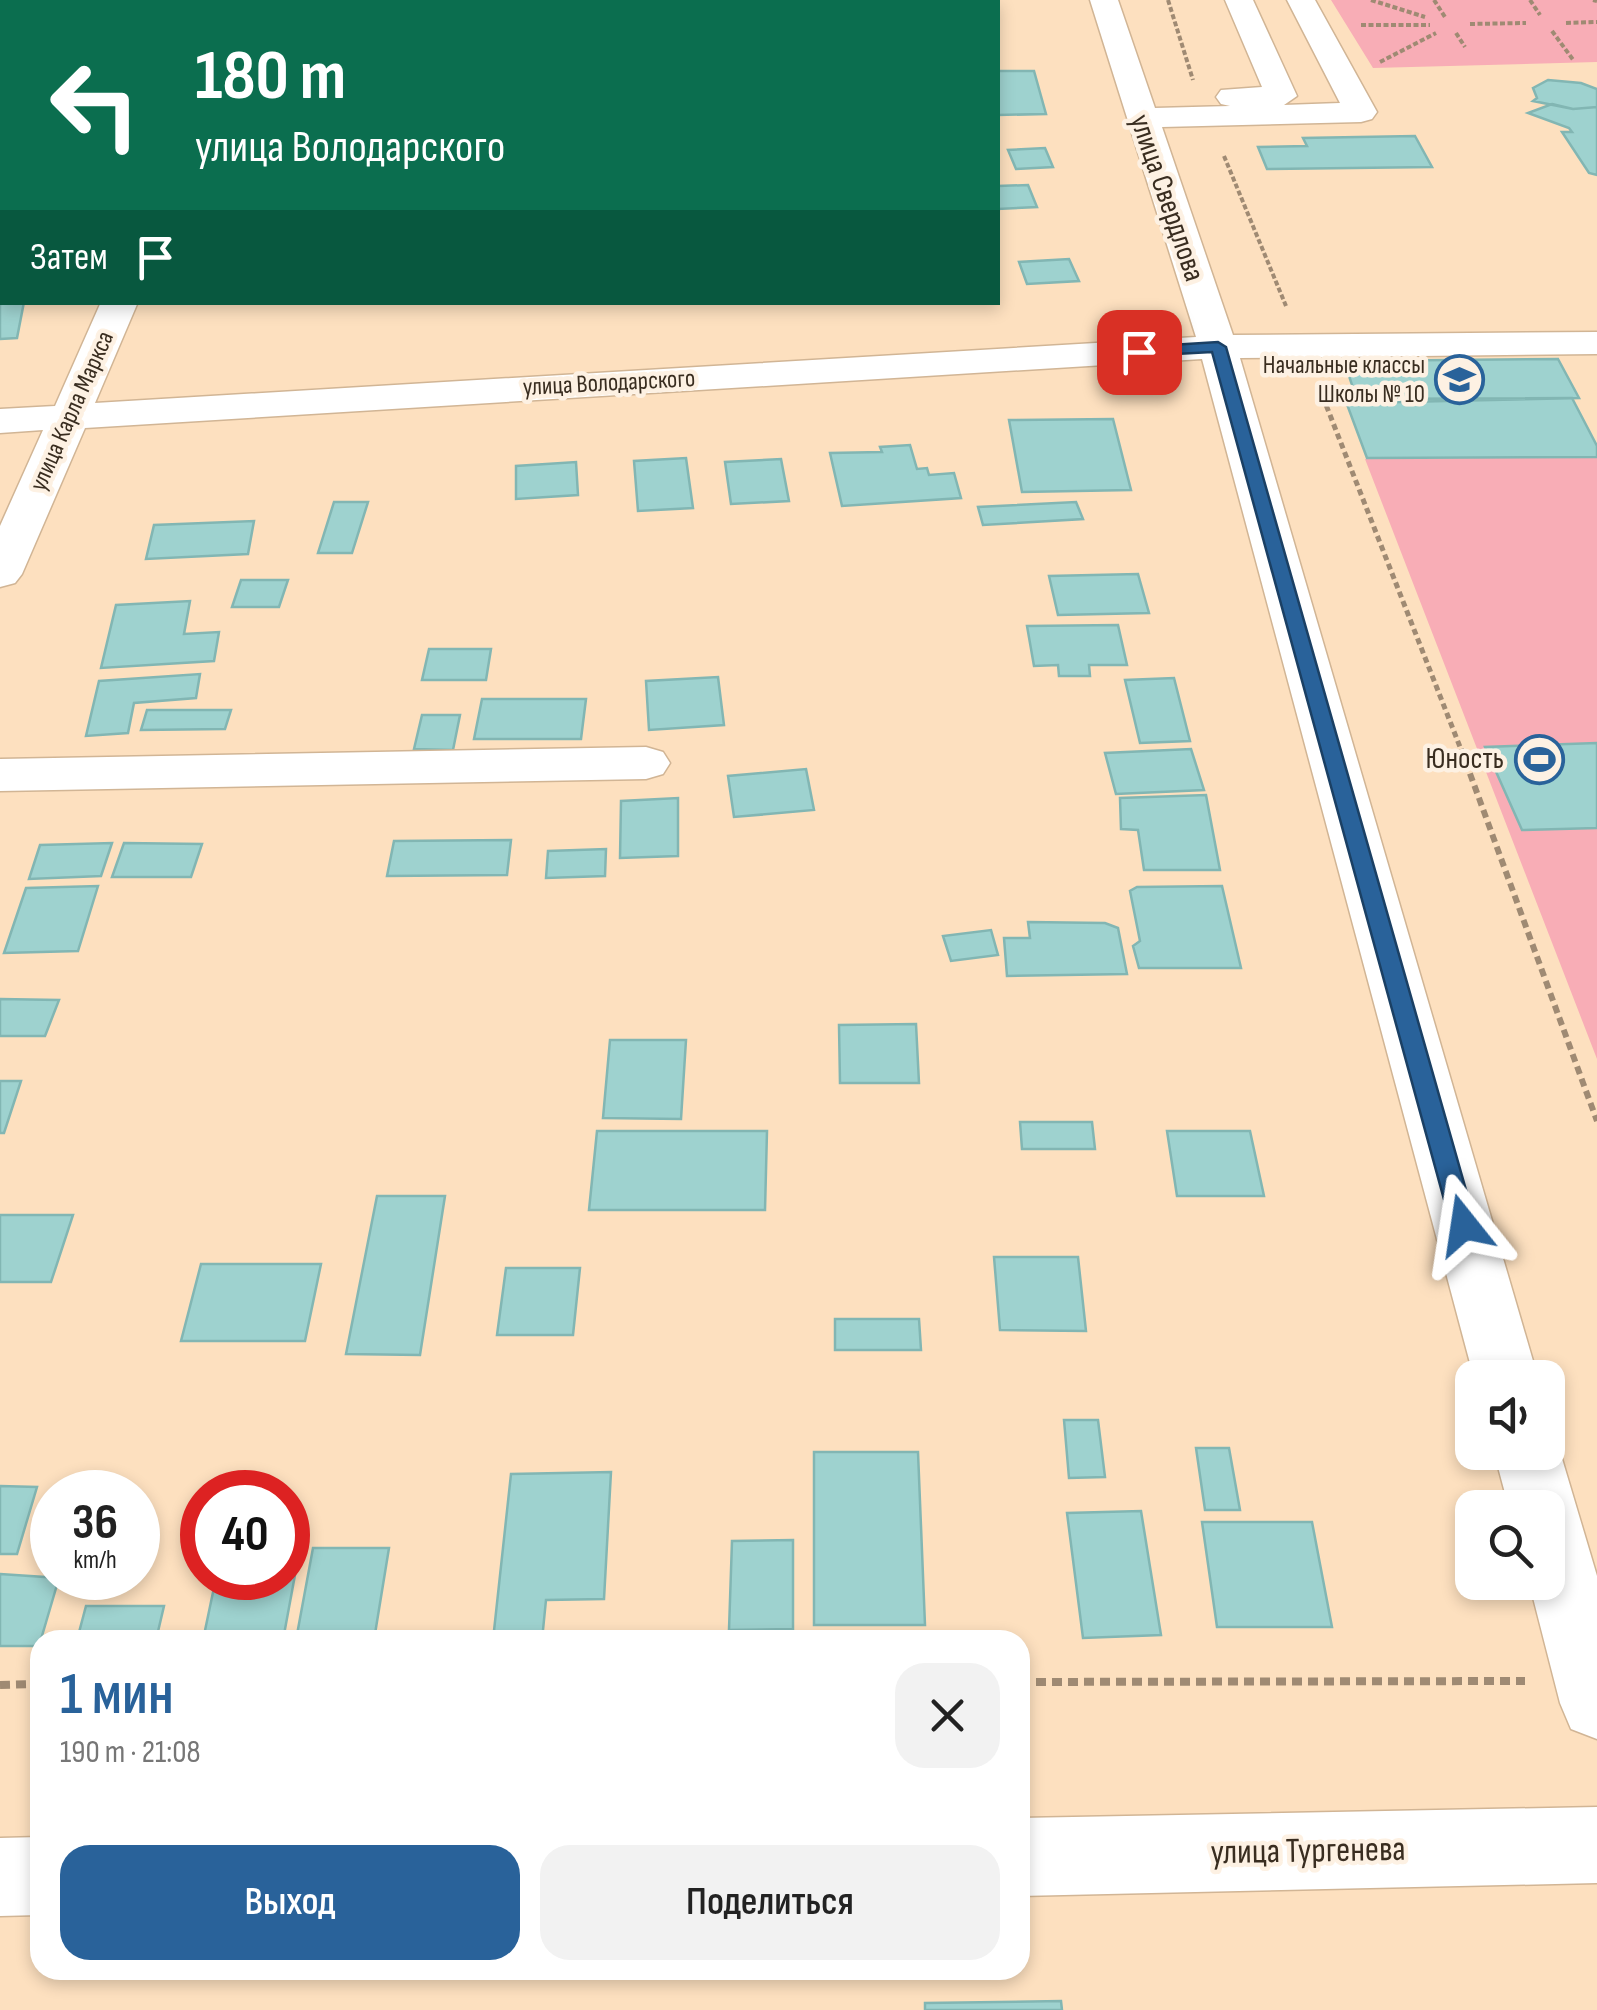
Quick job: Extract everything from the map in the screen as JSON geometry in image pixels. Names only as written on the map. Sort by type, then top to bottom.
[{"type":"street","name":"улица Свердлова","points":[[1104,0],[1218,347],[1501,1360]]},
{"type":"street","points":[[1240,0],[1285,105]]},
{"type":"street","points":[[1137,109],[1285,105],[1361,112],[1301,0]]},
{"type":"street","name":"улица Карла Маркса","points":[[0,574],[119,305]]},
{"type":"street","name":"улица Володарского","points":[[0,420],[1218,347],[1597,343]]},
{"type":"street","points":[[0,775],[646,763]]},
{"type":"street","points":[[1558,1600],[1570,1692]]},
{"type":"street","name":"улица Тургенева","points":[[1030,1856],[1597,1845]]},
{"type":"street","points":[[0,1877],[30,1876]]},
{"type":"path","points":[[1168,0],[1203,106],[1396,576],[1597,1121]]},
{"type":"path","points":[[1372,0],[1425,17]]},
{"type":"path","points":[[1434,0],[1445,16]]},
{"type":"path","points":[[1530,0],[1540,15]]},
{"type":"path","points":[[1566,23],[1597,22]]},
{"type":"path","points":[[1470,24],[1526,23]]},
{"type":"path","points":[[1353,25],[1430,24]]},
{"type":"path","points":[[1552,31],[1574,61]]},
{"type":"path","points":[[1380,62],[1436,33]]},
{"type":"path","points":[[1456,33],[1464,47]]},
{"type":"path","points":[[1030,1682],[1570,1692]]},
{"type":"path","points":[[0,1684],[30,1684]]},
{"type":"shaded area","points":[[1331,0],[1597,0],[1597,62],[1373,68]]},
{"type":"shaded area","name":"Юность","points":[[1597,457],[1597,1059],[1365,459]]},
{"type":"building","points":[[1000,71],[1034,71],[1046,114],[1000,115]]},
{"type":"building","points":[[1548,80],[1581,83],[1597,89],[1597,107],[1573,109],[1533,101],[1537,98],[1533,88]]},
{"type":"building","points":[[1552,104],[1573,109],[1597,107],[1597,175],[1589,173],[1562,132],[1572,132],[1569,128],[1528,113]]},
{"type":"building","points":[[1415,136],[1432,167],[1267,169],[1258,147],[1307,146],[1303,138]]},
{"type":"building","points":[[1045,148],[1053,167],[1016,169],[1008,150]]},
{"type":"building","points":[[1028,185],[1037,207],[1000,209],[1000,186]]},
{"type":"building","points":[[1069,259],[1079,281],[1027,284],[1019,262]]},
{"type":"building","points":[[0,305],[23,305],[17,338],[0,339]]},
{"type":"building","name":"Начальные классы Школы № 10","points":[[1558,359],[1579,398],[1358,403],[1344,361]]},
{"type":"building","points":[[1572,398],[1597,446],[1597,457],[1367,458],[1345,399]]},
{"type":"building","points":[[1113,419],[1131,490],[1022,492],[1009,420]]},
{"type":"building","points":[[910,445],[917,469],[927,468],[929,475],[954,473],[961,498],[842,506],[830,453],[882,452],[880,447]]},
{"type":"building","points":[[686,458],[693,508],[638,511],[634,461]]},
{"type":"building","points":[[781,459],[789,501],[731,504],[725,462]]},
{"type":"building","points":[[576,462],[578,495],[516,499],[516,466]]},
{"type":"building","points":[[334,502],[368,502],[352,553],[318,553]]},
{"type":"building","points":[[1076,502],[1083,519],[983,525],[978,507]]},
{"type":"building","points":[[254,521],[248,554],[146,559],[154,525]]},
{"type":"building","points":[[1138,574],[1149,613],[1058,615],[1049,576]]},
{"type":"building","points":[[241,580],[288,580],[279,607],[232,607]]},
{"type":"building","points":[[190,601],[184,634],[219,632],[214,661],[101,668],[116,605]]},
{"type":"building","points":[[1118,625],[1127,665],[1089,665],[1090,676],[1059,676],[1058,665],[1034,666],[1027,626]]},
{"type":"building","points":[[429,649],[491,649],[486,680],[422,680]]},
{"type":"building","points":[[200,674],[196,698],[134,703],[128,733],[86,736],[99,681]]},
{"type":"building","points":[[718,677],[724,725],[649,730],[646,681]]},
{"type":"building","points":[[1174,678],[1190,741],[1140,743],[1125,680]]},
{"type":"building","points":[[482,699],[586,699],[581,739],[474,739]]},
{"type":"building","points":[[147,710],[231,710],[225,729],[141,730]]},
{"type":"building","points":[[422,715],[460,715],[453,750],[414,749]]},
{"type":"building","points":[[1597,743],[1597,828],[1522,830],[1485,747]]},
{"type":"building","points":[[1191,749],[1204,790],[1116,794],[1105,753]]},
{"type":"building","points":[[806,769],[814,810],[734,817],[728,776]]},
{"type":"building","points":[[1206,795],[1220,870],[1144,870],[1138,830],[1121,829],[1120,798]]},
{"type":"building","points":[[678,798],[678,856],[620,858],[621,801]]},
{"type":"building","points":[[511,840],[507,875],[387,876],[394,841]]},
{"type":"building","points":[[112,843],[101,876],[29,879],[40,845]]},
{"type":"building","points":[[124,843],[202,844],[191,877],[112,877]]},
{"type":"building","points":[[606,849],[605,876],[546,878],[548,851]]},
{"type":"building","points":[[98,886],[78,951],[4,953],[26,888]]},
{"type":"building","points":[[1222,886],[1241,968],[1139,968],[1133,946],[1140,941],[1130,891],[1137,887]]},
{"type":"building","points":[[1028,922],[1105,923],[1118,928],[1127,974],[1007,976],[1004,938],[1030,938]]},
{"type":"building","points":[[991,930],[998,955],[951,961],[943,936]]},
{"type":"building","points":[[0,999],[59,1000],[45,1036],[0,1036]]},
{"type":"building","points":[[916,1024],[919,1083],[840,1083],[839,1025]]},
{"type":"building","points":[[610,1040],[686,1040],[681,1119],[603,1118]]},
{"type":"building","points":[[0,1081],[21,1081],[4,1133],[0,1133]]},
{"type":"building","points":[[1020,1122],[1092,1122],[1095,1149],[1022,1149]]},
{"type":"building","points":[[597,1131],[767,1131],[765,1210],[589,1210]]},
{"type":"building","points":[[1167,1131],[1250,1131],[1264,1196],[1177,1196]]},
{"type":"building","points":[[377,1196],[445,1196],[420,1355],[346,1354]]},
{"type":"building","points":[[0,1215],[73,1215],[51,1282],[0,1282]]},
{"type":"building","points":[[994,1257],[1078,1257],[1086,1331],[1000,1330]]},
{"type":"building","points":[[201,1264],[321,1264],[305,1341],[181,1341]]},
{"type":"building","points":[[506,1268],[580,1268],[573,1335],[497,1335]]},
{"type":"building","points":[[835,1319],[919,1319],[921,1350],[835,1350]]},
{"type":"building","points":[[1064,1420],[1098,1420],[1105,1477],[1069,1478]]},
{"type":"building","points":[[1196,1448],[1229,1448],[1240,1510],[1205,1510]]},
{"type":"building","points":[[814,1452],[918,1452],[925,1625],[814,1625]]},
{"type":"building","points":[[611,1472],[604,1599],[546,1600],[543,1630],[494,1630],[511,1474]]},
{"type":"building","points":[[0,1486],[30,1487],[30,1510],[17,1554],[0,1554]]},
{"type":"building","points":[[1141,1511],[1161,1635],[1083,1638],[1067,1513]]},
{"type":"building","points":[[1202,1522],[1312,1522],[1332,1627],[1217,1627]]},
{"type":"building","points":[[793,1540],[793,1629],[729,1630],[732,1541]]},
{"type":"building","points":[[313,1548],[389,1548],[376,1630],[298,1630],[303,1600],[310,1600]]},
{"type":"building","points":[[0,1574],[30,1576],[30,1600],[53,1600],[44,1630],[30,1630],[30,1646],[0,1646]]},
{"type":"building","points":[[211,1600],[290,1600],[285,1630],[205,1630]]},
{"type":"building","points":[[86,1606],[164,1606],[158,1630],[80,1630]]},
{"type":"building","points":[[1061,2001],[1062,2010],[925,2010],[925,2003]]},
{"type":"place","name":"Начальные классы Школы № 10","points":[[1460,379]]},
{"type":"place","name":"Юность","points":[[1539,759]]},
{"type":"route","points":[[1139,352],[1218,347],[1464,1225]]}]
